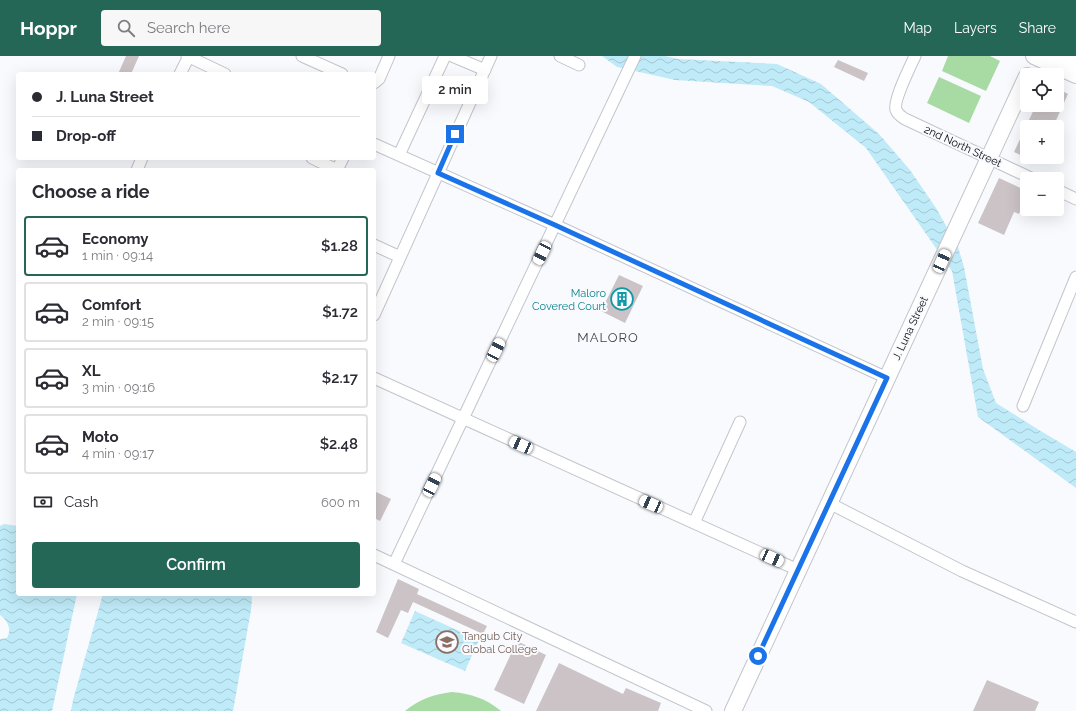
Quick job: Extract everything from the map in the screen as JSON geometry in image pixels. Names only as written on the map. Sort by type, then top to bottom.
[{"type":"street","points":[[181,72],[188,56],[221,72]]},
{"type":"street","points":[[302,56],[335,72]]},
{"type":"street","points":[[376,81],[379,79],[389,56]]},
{"type":"street","points":[[399,155],[445,56]]},
{"type":"street","points":[[452,56],[485,70]]},
{"type":"street","points":[[376,311],[491,56]]},
{"type":"street","points":[[560,56],[579,65]]},
{"type":"street","points":[[394,564],[635,56]]},
{"type":"street","name":"2nd North Street","points":[[915,56],[898,96],[896,110],[899,115],[1020,173]]},
{"type":"street","points":[[1036,56],[1076,75]]},
{"type":"street","name":"J. Luna Street","points":[[1031,68],[1036,56]]},
{"type":"street","points":[[1062,56],[1076,62]]},
{"type":"street","name":"J. Luna Street","points":[[733,711],[1020,91]]},
{"type":"street","points":[[376,145],[555,225],[887,378]]},
{"type":"street","points":[[316,160],[333,168]]},
{"type":"street","points":[[1064,193],[1076,199]]},
{"type":"street","points":[[376,246],[400,257]]},
{"type":"street","points":[[1023,406],[1076,277]]},
{"type":"street","points":[[376,379],[798,570]]},
{"type":"street","points":[[694,523],[740,422]]},
{"type":"street","points":[[829,503],[962,571],[1076,622]]},
{"type":"street","points":[[376,556],[706,711]]},
{"type":"green space","points":[[948,56],[990,56],[1000,61],[986,91],[942,71]]},
{"type":"green space","points":[[939,77],[981,96],[969,123],[927,103]]},
{"type":"green space","points":[[452,692],[478,697],[501,711],[405,711],[416,703],[427,698]]},
{"type":"water","points":[[602,56],[665,56],[678,59],[777,64],[821,84],[879,134],[910,170],[936,208],[958,247],[964,267],[983,369],[996,403],[1076,452],[1076,488],[978,417],[952,271],[866,148],[809,102],[772,86],[675,80],[617,67]]},
{"type":"water","points":[[4,524],[16,526],[16,596],[77,596],[52,711],[0,711],[0,639],[7,638],[9,628],[5,620],[0,615],[0,526]]},
{"type":"water","points":[[102,596],[251,596],[251,610],[233,711],[71,711]]},
{"type":"water","points":[[415,611],[479,640],[465,671],[401,643]]},
{"type":"building","points":[[126,56],[139,56],[132,72],[119,72]]},
{"type":"building","points":[[838,60],[868,73],[864,81],[834,67]]},
{"type":"building","points":[[1064,92],[1068,94],[1064,103]]},
{"type":"building","points":[[1033,112],[1060,112],[1056,120],[1029,120]]},
{"type":"building","points":[[1020,139],[1020,155],[1014,152]]},
{"type":"building","points":[[999,178],[1020,188],[1020,212],[1019,214],[1014,212],[1004,235],[978,223]]},
{"type":"building","name":"Maloro Covered Court","points":[[619,275],[643,286],[625,323],[601,311]]},
{"type":"building","points":[[376,492],[391,499],[380,521],[376,519]]},
{"type":"building","points":[[398,579],[419,589],[417,594],[487,626],[483,634],[413,602],[408,613],[401,610],[388,638],[376,632]]},
{"type":"building","points":[[517,641],[546,655],[524,704],[494,690]]},
{"type":"building","points":[[559,663],[623,694],[626,688],[661,703],[658,711],[536,711]]},
{"type":"building","points":[[987,680],[1039,702],[1035,711],[973,711]]},
{"type":"place","name":"Maloro Covered Court","points":[[622,299]]},
{"type":"place","name":"Tangub City Global College","points":[[447,642]]},
{"type":"district","name":"MALORO","points":[[608,337]]},
{"type":"route","points":[[455,134],[438,173],[555,225],[887,378],[758,656]]}]
